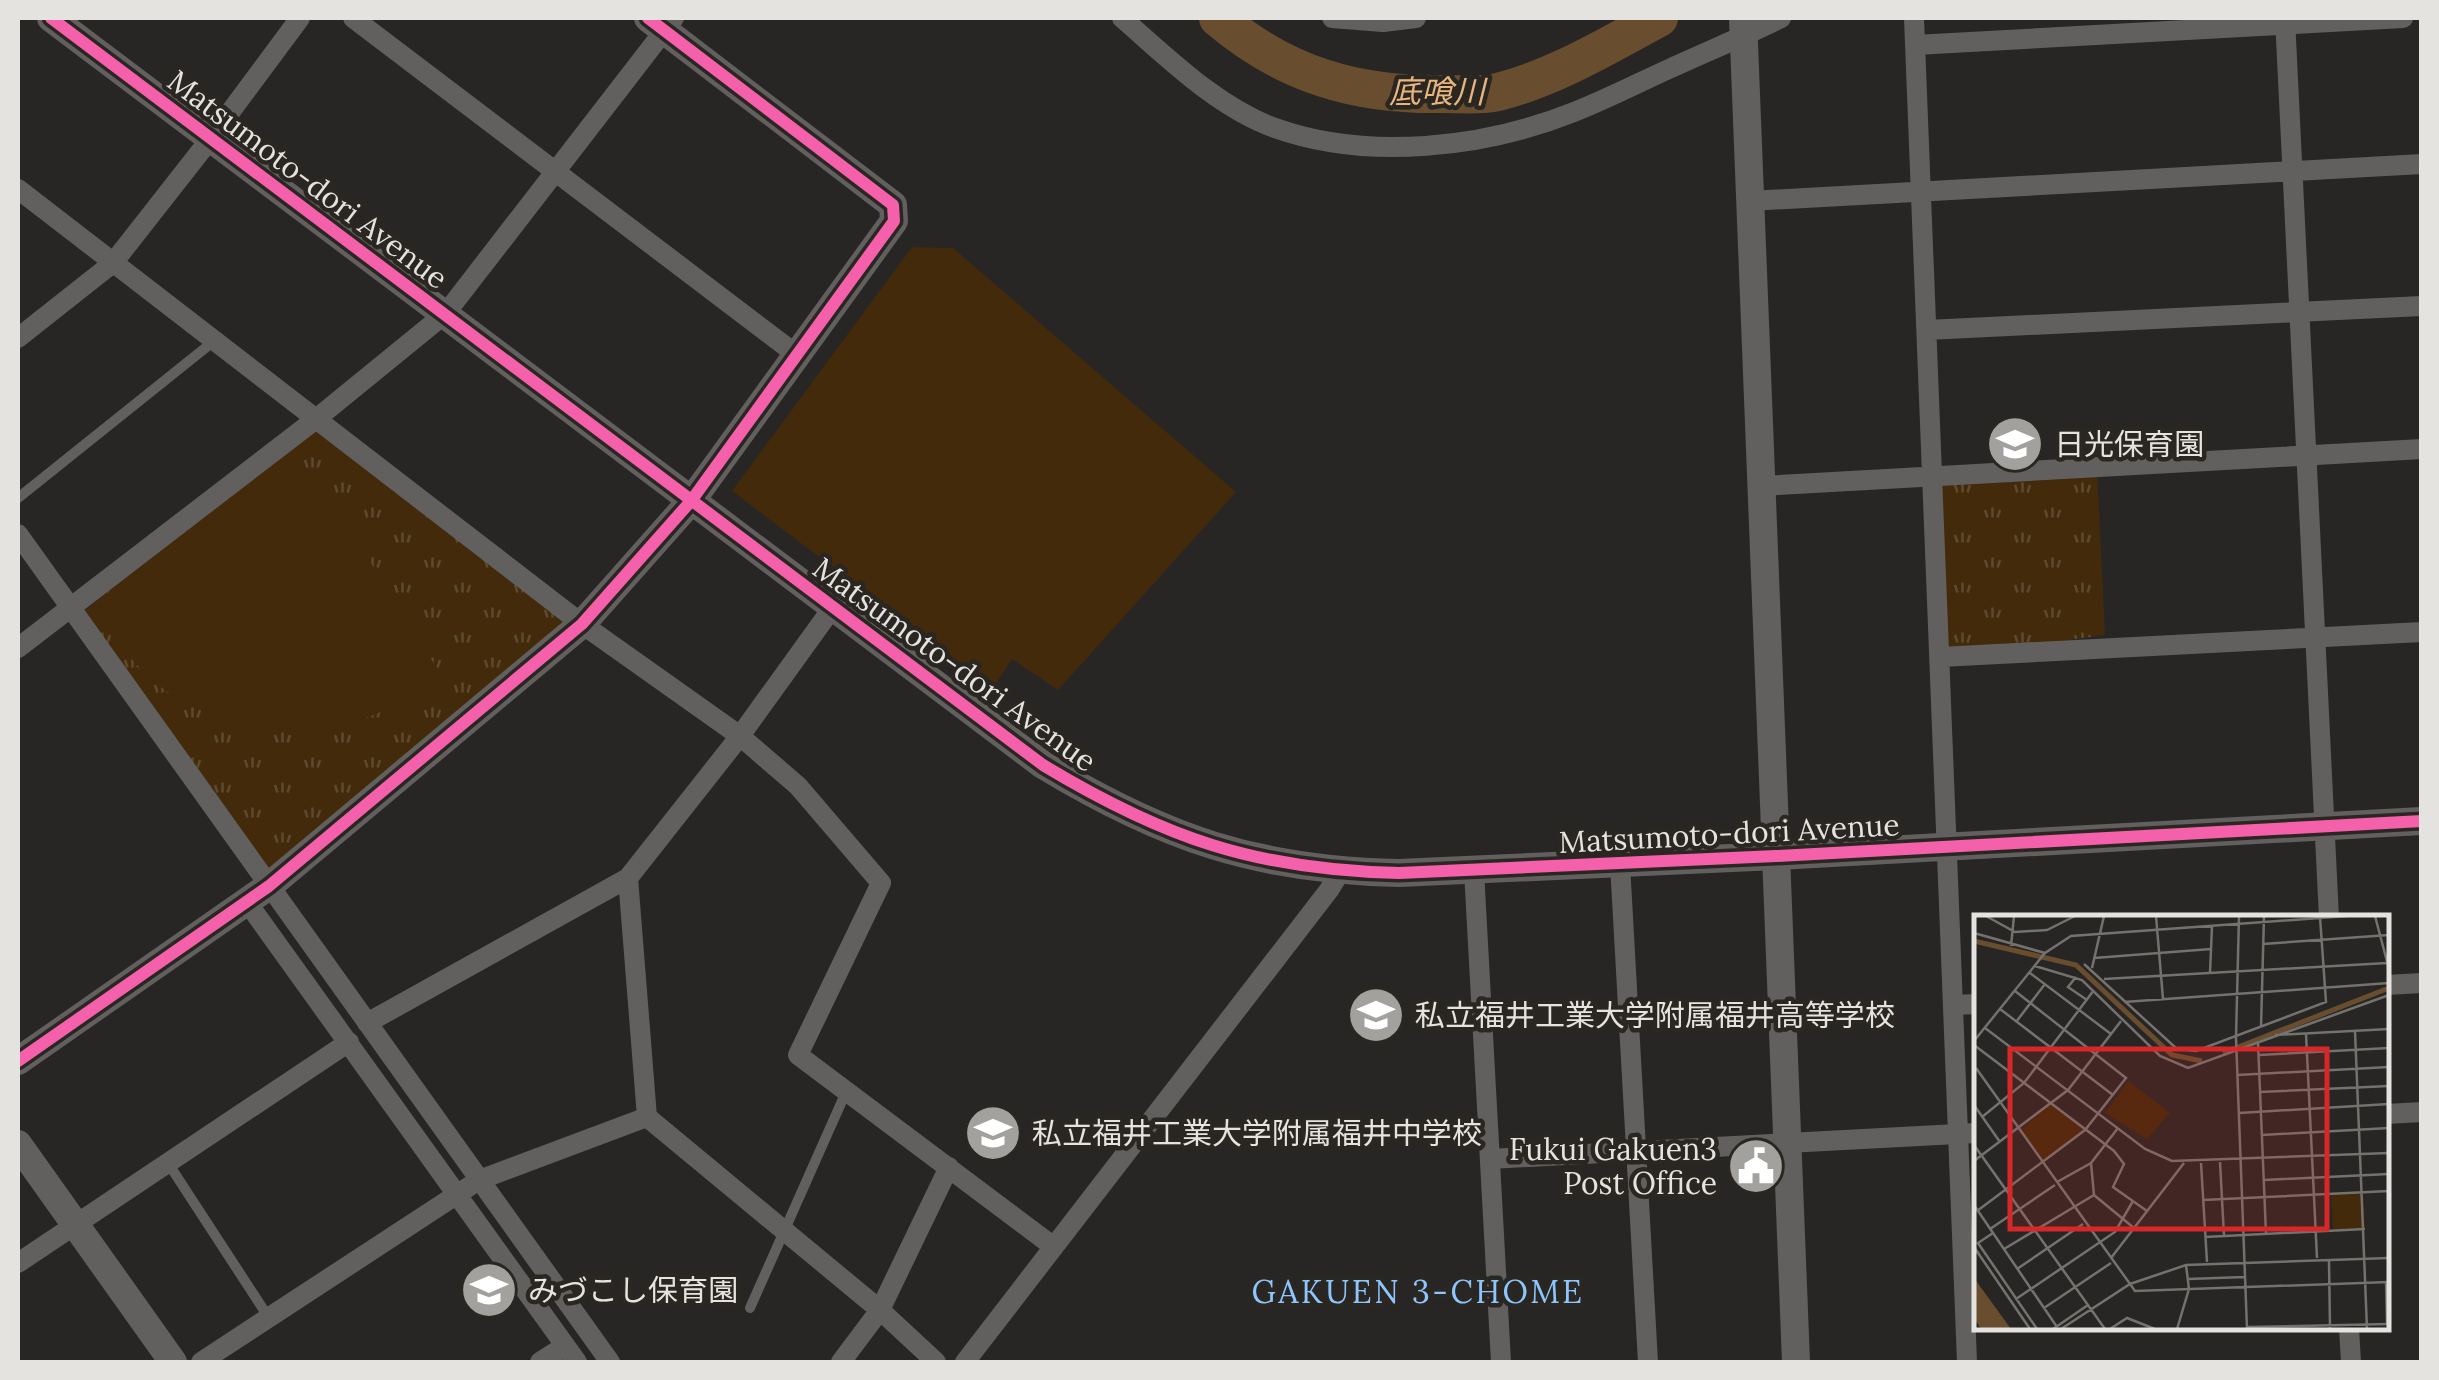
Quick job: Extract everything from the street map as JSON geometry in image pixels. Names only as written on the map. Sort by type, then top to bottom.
[{"type":"street","points":[[18,338],[113,263],[300,18]]},
{"type":"street","points":[[353,18],[797,355]]},
{"type":"street","points":[[1122,18],[1226,103],[1274,128],[1375,146],[1445,143],[1515,131],[1573,113],[1743,27],[1781,18]]},
{"type":"street","points":[[1332,18],[1383,22],[1416,18]]},
{"type":"street","points":[[1914,18],[1954,1006],[1968,1133],[1967,1362]]},
{"type":"street","points":[[1915,44],[2286,21],[2403,18]]},
{"type":"street","points":[[2286,21],[2330,915]]},
{"type":"street","name":"Matsumoto-dori Avenue","points":[[66,22],[211,138],[1042,765],[1172,833],[1252,858],[1340,872],[1474,871],[2422,821]]},
{"type":"street","points":[[18,648],[446,314],[557,172],[662,22],[893,205],[894,221],[691,501],[582,624],[258,894],[18,1061]]},
{"type":"street","points":[[1743,27],[1796,1362]]},
{"type":"street","points":[[1750,201],[2422,164]]},
{"type":"street","points":[[18,189],[582,624],[740,736],[798,786],[881,882],[798,1056],[1054,1247]]},
{"type":"street","points":[[1927,330],[2422,306]]},
{"type":"street","points":[[1761,486],[2422,449]]},
{"type":"street","points":[[18,534],[71,608],[258,894],[349,1042],[571,1354],[540,1362]]},
{"type":"street","points":[[367,1023],[628,878],[740,736],[833,607]]},
{"type":"street","points":[[1940,656],[2422,632]]},
{"type":"street","points":[[1620,864],[1648,1362]]},
{"type":"street","points":[[1474,871],[1501,1362]]},
{"type":"street","points":[[966,1362],[1340,872]]},
{"type":"street","points":[[628,878],[646,1118],[880,1310],[936,1362]]},
{"type":"street","points":[[258,894],[367,1023],[610,1362]]},
{"type":"street","points":[[2389,985],[2422,983]]},
{"type":"street","points":[[1954,1006],[1974,1004]]},
{"type":"street","points":[[18,1263],[349,1042]]},
{"type":"street","points":[[2389,1114],[2422,1112]]},
{"type":"street","points":[[201,1362],[479,1180],[646,1118]]},
{"type":"street","points":[[1490,1158],[1968,1133]]},
{"type":"street","points":[[18,1144],[173,1362]]},
{"type":"street","points":[[842,1362],[880,1310],[950,1167]]},
{"type":"street","points":[[2349,1330],[2350,1362]]},
{"type":"lane","points":[[18,498],[214,341]]},
{"type":"lane","points":[[750,1308],[846,1091]]},
{"type":"lane","points":[[168,1162],[269,1318]]},
{"type":"green space","points":[[912,247],[953,248],[1236,492],[1058,690],[1012,659],[993,688],[732,491]]},
{"type":"green space","points":[[316,419],[582,624],[264,878],[77,617]]},
{"type":"green space","points":[[2097,467],[2105,635],[1940,657],[1933,477]]},
{"type":"green space","points":[[306,469],[318,479],[441,675],[396,705],[338,725],[276,728],[245,724],[187,703],[142,670],[98,609],[276,470]]},
{"type":"waterway","name":"底喰川","points":[[1218,18],[1269,54],[1324,78],[1382,91],[1472,95],[1498,92],[1540,78],[1659,18]]},
{"type":"cycle path","points":[[51,18],[1043,765],[1130,812],[1213,845],[1300,865],[1399,873],[2422,821]]},
{"type":"cycle path","points":[[18,1061],[269,886],[582,624],[691,501],[894,221],[893,205],[648,18]]},
{"type":"place","name":"日光保育園","points":[[2015,444]]},
{"type":"place","name":"私立福井工業大学附属福井高等学校","points":[[1376,1015]]},
{"type":"place","name":"私立福井工業大学附属福井中学校","points":[[993,1133]]},
{"type":"place","name":"Fukui Gakuen3 Post Office","points":[[1756,1166]]},
{"type":"place","name":"みづこし保育園","points":[[489,1290]]},
{"type":"district","name":"GAKUEN 3-CHOME","points":[[1418,1291]]}]
